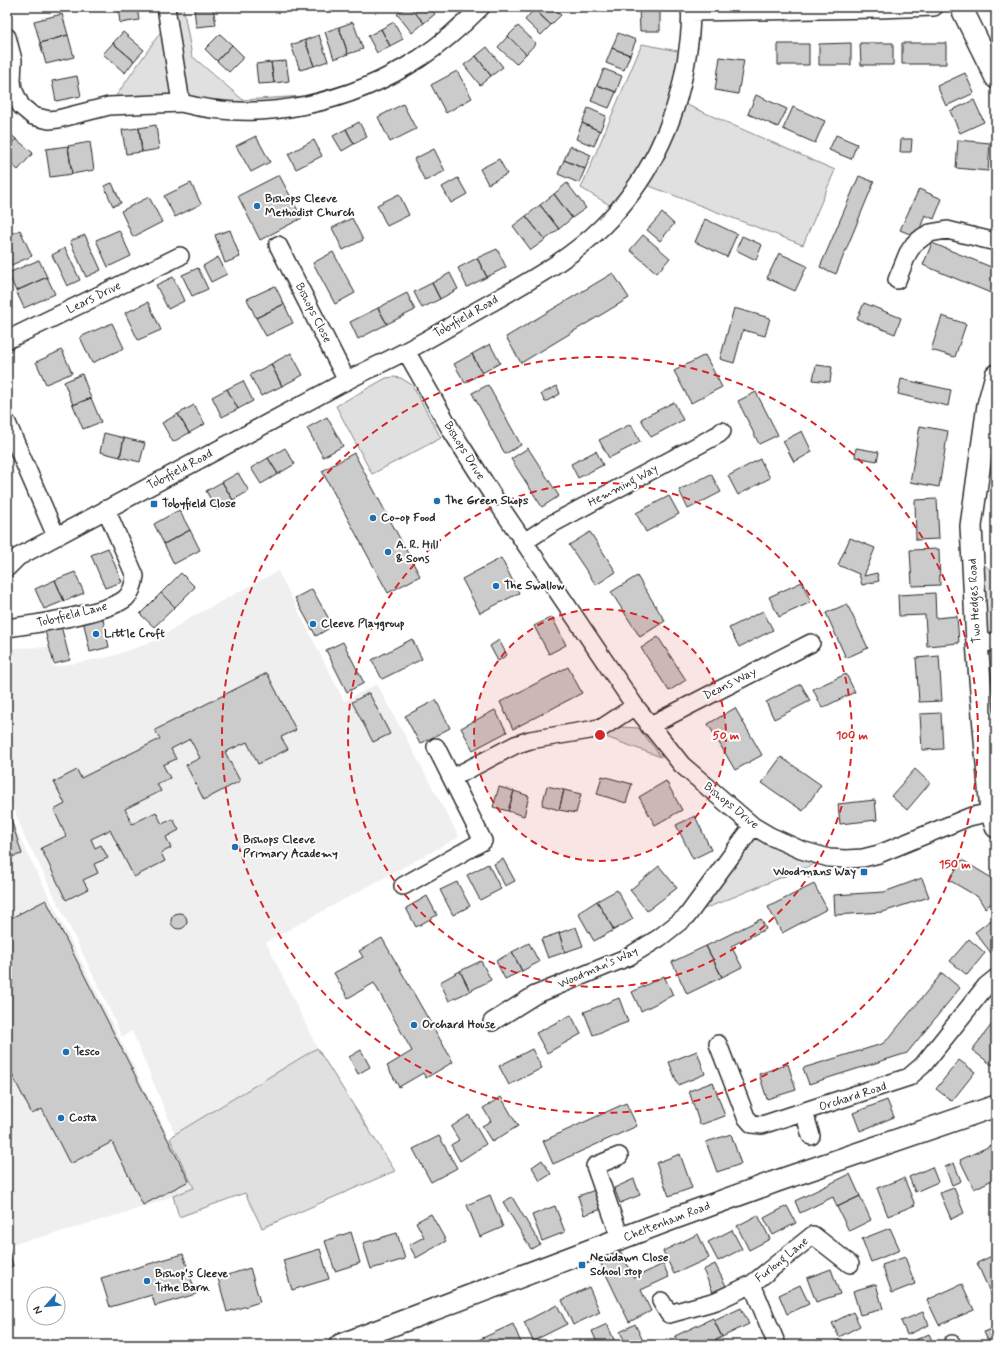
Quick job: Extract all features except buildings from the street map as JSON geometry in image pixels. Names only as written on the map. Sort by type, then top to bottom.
[{"type":"street","points":[[166,7],[181,103]]},
{"type":"street","points":[[7,37],[14,60],[12,89],[16,98],[26,112],[37,118],[58,120],[108,106],[181,103],[191,106],[241,111],[268,110],[295,107],[322,101],[373,84],[421,58],[465,23],[481,7]]},
{"type":"street","points":[[690,9],[880,9],[934,7]]},
{"type":"street","points":[[961,7],[996,78]]},
{"type":"street","name":"Tobyfield Road","points":[[7,568],[18,557],[56,536],[406,351],[552,268],[587,241],[618,210],[629,196],[650,165],[670,124],[684,77],[688,53],[690,9]]},
{"type":"street","points":[[897,280],[908,253],[914,244],[930,233],[947,230],[996,242]]},
{"type":"street","name":"Bishops Close","points":[[278,245],[347,381]]},
{"type":"street","name":"Lears Drive","points":[[7,340],[180,256]]},
{"type":"street","name":"Bishops Drive","points":[[406,351],[451,430],[524,542],[649,726],[682,764],[753,826],[770,836],[801,850],[829,858],[846,859],[863,858],[879,854],[969,817],[994,820]]},
{"type":"street","name":"Two Hedges Road","points":[[994,820],[986,643],[971,526],[988,405],[996,375]]},
{"type":"street","points":[[7,423],[56,536]]},
{"type":"street","name":"Hemming Way","points":[[524,542],[550,525],[722,431]]},
{"type":"street","name":"Tobyfield Lane","points":[[7,628],[31,625],[82,614],[118,604],[126,598],[134,584],[135,576],[106,509]]},
{"type":"street","name":"Deans Way","points":[[649,726],[811,643]]},
{"type":"street","points":[[452,778],[500,752],[530,740],[603,727],[635,706]]},
{"type":"street","points":[[403,886],[483,841],[436,747]]},
{"type":"street","name":"Woodman's Way","points":[[492,1022],[535,995],[628,957],[659,938],[687,916],[753,826]]},
{"type":"street","name":"Orchard Road","points":[[718,1044],[746,1117],[749,1121],[757,1125],[762,1125],[909,1077],[923,1065],[986,986],[996,978]]},
{"type":"street","name":"Cheltenham Road","points":[[340,1345],[621,1240],[675,1218],[777,1181],[996,1106]]},
{"type":"street","points":[[804,1112],[811,1136]]},
{"type":"street","points":[[619,1156],[595,1166],[621,1240]]},
{"type":"street","name":"Furlong Lane","points":[[661,1301],[668,1314],[716,1301],[752,1284],[813,1235],[850,1264]]},
{"type":"street","name":"Furlong Lane","points":[[752,1284],[777,1345]]},
{"type":"shaded area","points":[[158,7],[183,7],[192,56],[243,100],[304,96],[365,79],[408,57],[441,31],[466,7],[481,7],[443,42],[322,101],[109,106],[162,30]]},
{"type":"shaded area","points":[[642,44],[688,53],[678,101],[835,170],[803,245],[639,182],[618,210],[581,188]]},
{"type":"shaded area","points":[[386,378],[401,378],[412,385],[441,438],[372,474],[336,406]]},
{"type":"shaded area","points":[[972,554],[996,575],[996,722],[985,736]]},
{"type":"shaded area","name":"Bishops Cleeve Primary Academy","points":[[278,571],[344,701],[377,684],[459,837],[266,942],[317,1048],[175,1134],[132,1031],[122,1037],[34,854],[26,841],[11,801],[7,802],[7,648],[49,647],[53,667],[110,657],[157,640],[190,618]]},
{"type":"shaded area","points":[[621,727],[639,728],[661,757],[603,736]]},
{"type":"shaded area","name":"Tesco","points":[[7,812],[194,1188],[141,1208],[46,1236],[7,1245]]},
{"type":"shaded area","points":[[753,826],[829,858],[687,916]]},
{"type":"shaded area","points":[[317,1048],[395,1171],[262,1228],[245,1193],[179,1217],[173,1196],[194,1188],[170,1139],[175,1134]]},
{"type":"place","name":"Bishops Cleeve Methodist Church","points":[[257,206]]},
{"type":"place","name":"The Green Shops","points":[[437,501]]},
{"type":"place","name":"Tobyfield Close","points":[[154,504]]},
{"type":"place","name":"Co-op Food","points":[[373,518]]},
{"type":"place","name":"A. R. Hill & Sons","points":[[388,552]]},
{"type":"place","name":"The Swallow","points":[[496,586]]},
{"type":"place","name":"Cleeve Playgroup","points":[[313,624]]},
{"type":"place","name":"Little Croft","points":[[96,634]]},
{"type":"place","name":"Bishops Cleeve Primary Academy","points":[[235,847]]},
{"type":"place","name":"Woodmans Way","points":[[864,872]]},
{"type":"place","name":"Orchard House","points":[[414,1025]]},
{"type":"place","name":"Tesco","points":[[66,1052]]},
{"type":"place","name":"Costa","points":[[61,1118]]},
{"type":"place","name":"Newdawn Close School stop","points":[[582,1265]]},
{"type":"place","name":"Bishop's Cleeve Tithe Barn","points":[[147,1281]]}]
